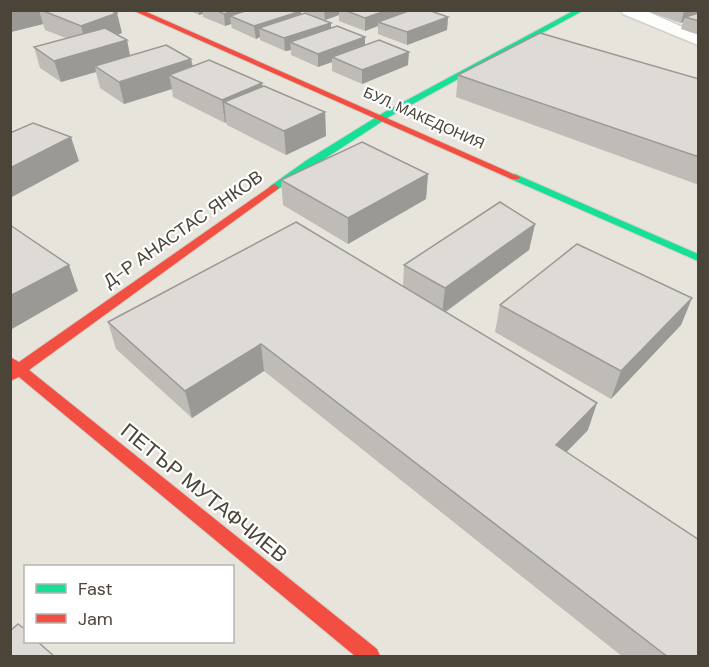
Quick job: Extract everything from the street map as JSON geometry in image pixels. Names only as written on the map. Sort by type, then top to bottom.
[{"type":"street","name":"БУЛ. МАКЕДОНИЯ","points":[[135,10],[699,258]]},
{"type":"street","name":"Д-Р АНАСТАС ЯНКОВ","points":[[14,369],[331,147],[454,75],[581,10]]},
{"type":"street","points":[[629,10],[699,40]]},
{"type":"street","name":"ПЕТЪР МУТАФЧИЕВ","points":[[14,369],[370,657]]},
{"type":"shaded area","points":[[10,11],[698,11],[698,656],[11,656]]},
{"type":"building","points":[[41,10],[109,10],[117,13],[81,26]]},
{"type":"building","points":[[216,10],[235,10],[224,14]]},
{"type":"building","points":[[248,10],[301,11],[254,26],[230,16]]},
{"type":"building","points":[[344,10],[388,10],[365,18]]},
{"type":"building","points":[[411,10],[428,10],[448,17],[407,32],[378,22]]},
{"type":"building","points":[[305,13],[331,23],[284,38],[259,28]]},
{"type":"building","points":[[699,13],[699,21],[685,17]]},
{"type":"building","points":[[337,26],[365,37],[318,54],[290,42]]},
{"type":"building","points":[[105,28],[127,40],[54,61],[34,47]]},
{"type":"building","points":[[540,33],[699,79],[699,157],[458,75]]},
{"type":"building","points":[[379,40],[409,52],[362,70],[332,57]]},
{"type":"building","points":[[166,45],[191,59],[119,82],[95,66]]},
{"type":"building","points":[[209,60],[262,83],[222,100],[169,75]]},
{"type":"building","points":[[264,86],[325,112],[284,131],[224,102]]},
{"type":"building","points":[[33,123],[71,137],[10,168],[10,133]]},
{"type":"building","points":[[362,142],[428,174],[348,218],[281,180]]},
{"type":"building","points":[[500,202],[535,224],[445,288],[404,265]]},
{"type":"building","points":[[296,222],[597,403],[556,445],[699,540],[699,657],[668,657],[261,344],[185,391],[108,322]]},
{"type":"building","points":[[10,225],[69,265],[10,296]]},
{"type":"building","points":[[577,244],[692,298],[621,371],[500,305]]},
{"type":"building","points":[[18,624],[24,628],[24,643],[39,643],[55,657],[10,657],[10,631]]},
{"type":"traffic: fast","points":[[274,187],[348,138],[424,93],[581,10]]},
{"type":"traffic: fast","points":[[515,177],[698,258]]},
{"type":"traffic: jam","points":[[135,10],[515,177]]},
{"type":"traffic: jam","points":[[10,376],[274,187]]},
{"type":"traffic: jam","points":[[10,362],[370,656]]}]
